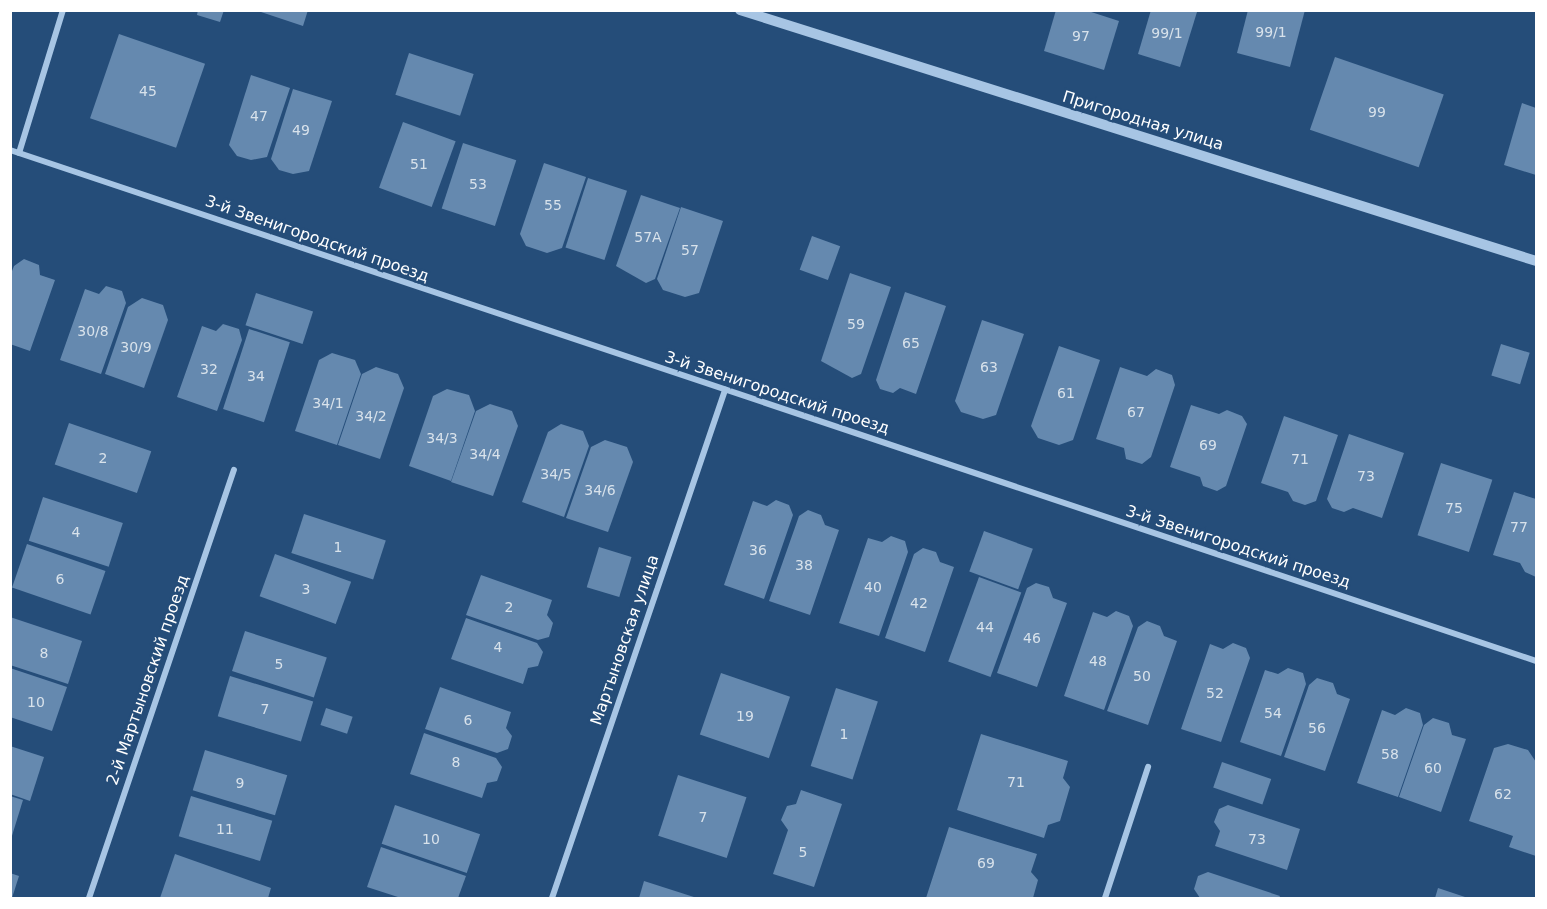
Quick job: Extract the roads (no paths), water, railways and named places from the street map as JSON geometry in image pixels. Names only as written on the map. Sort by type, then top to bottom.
[{"type":"street","points":[[19,153],[63,10]]},
{"type":"street","name":"Пригородная улица","points":[[740,10],[1536,261]]},
{"type":"street","name":"3-й Звенигородский проезд","points":[[10,150],[1536,661]]},
{"type":"street","name":"Мартыновская улица","points":[[552,898],[725,390]]},
{"type":"street","name":"2-й Мартыновский проезд","points":[[89,898],[234,470]]},
{"type":"street","points":[[1106,898],[1148,767]]}]
